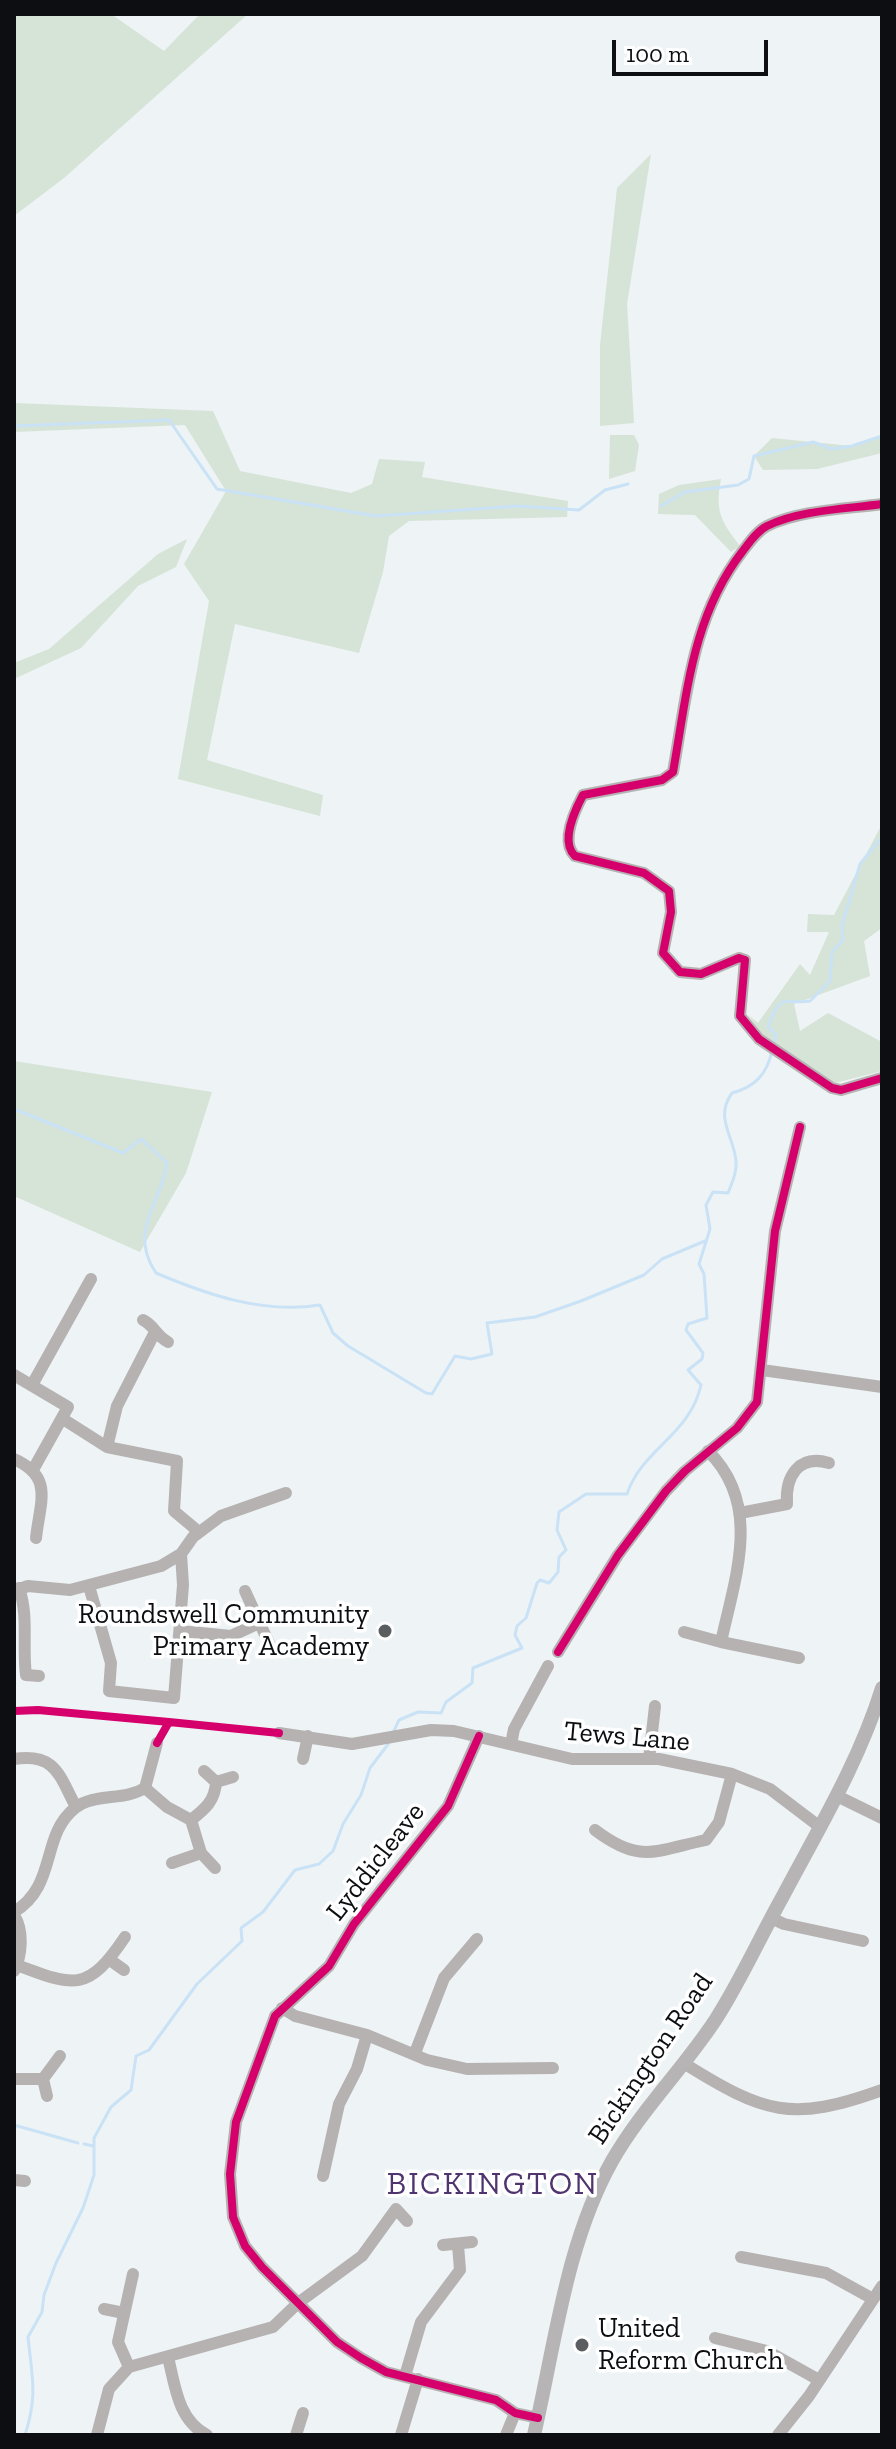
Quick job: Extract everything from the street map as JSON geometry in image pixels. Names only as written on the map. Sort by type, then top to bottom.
[{"type":"main road","name":"Bickington Road","points":[[534,2435],[577,2248],[593,2200],[613,2160],[642,2116],[685,2064],[717,2017],[860,1752],[878,1713],[882,1688]]},
{"type":"street","points":[[882,504],[785,520],[762,529],[729,570],[705,616],[683,701],[673,772],[662,780],[591,791],[583,795],[568,842],[575,856],[644,873],[669,891],[671,912],[663,953],[680,972],[701,974],[739,958],[745,960],[740,1016],[759,1039],[841,1090],[882,1078]]},
{"type":"street","points":[[558,1652],[618,1555],[666,1491],[750,1413],[757,1402],[775,1231],[801,1124]]},
{"type":"street","points":[[32,1385],[91,1279]]},
{"type":"street","points":[[143,1320],[153,1325],[155,1332],[168,1342]]},
{"type":"street","points":[[107,1447],[117,1406],[155,1332]]},
{"type":"street","points":[[762,1370],[882,1387]]},
{"type":"street","points":[[14,1375],[68,1407],[34,1468]]},
{"type":"street","points":[[63,1419],[107,1447],[177,1461],[174,1511],[199,1532]]},
{"type":"street","points":[[708,1451],[726,1475],[740,1513],[743,1538],[721,1642]]},
{"type":"street","points":[[787,1504],[786,1490],[791,1475],[798,1466],[822,1457]]},
{"type":"street","points":[[14,1459],[34,1468],[42,1481],[36,1538]]},
{"type":"street","points":[[39,1676],[26,1675],[22,1649],[27,1612],[17,1590],[70,1590],[161,1566],[181,1554],[199,1532],[221,1516],[286,1493]]},
{"type":"street","points":[[740,1513],[802,1502]]},
{"type":"street","points":[[89,1586],[111,1663],[109,1691],[174,1698],[183,1585],[181,1554]]},
{"type":"street","points":[[245,1591],[273,1652]]},
{"type":"street","points":[[180,1631],[231,1636],[259,1623]]},
{"type":"street","points":[[684,1632],[799,1658]]},
{"type":"street","name":"Tews Lane","points":[[511,1744],[514,1729],[548,1666]]},
{"type":"street","points":[[649,1759],[655,1706]]},
{"type":"street","name":"Tews Lane","points":[[279,1733],[352,1744],[431,1730],[479,1736],[572,1759],[649,1759],[732,1774],[780,1793],[820,1827]]},
{"type":"street","points":[[303,1759],[308,1736]]},
{"type":"street","name":"Lyddicleave","points":[[479,1736],[448,1806],[354,1924],[329,1966],[282,2008],[254,2067],[236,2122],[230,2174],[233,2217],[245,2246],[262,2267],[337,2342],[361,2358],[386,2372],[496,2400],[515,2413],[538,2418]]},
{"type":"street","points":[[125,1937],[110,1960],[85,1980],[62,1982],[16,1968],[21,1940],[20,1924],[14,1913],[37,1892],[56,1834],[76,1807],[99,1799],[136,1794],[145,1788],[157,1743]]},
{"type":"street","points":[[14,1759],[34,1756],[52,1763],[76,1807]]},
{"type":"street","points":[[204,1771],[216,1782]]},
{"type":"street","points":[[595,1830],[619,1848],[640,1854],[706,1840],[719,1822],[732,1774]]},
{"type":"street","points":[[216,1782],[233,1777]]},
{"type":"street","points":[[191,1820],[207,1807],[215,1794],[216,1782]]},
{"type":"street","points":[[145,1788],[167,1807],[191,1820],[201,1853],[215,1868]]},
{"type":"street","points":[[837,1796],[882,1818]]},
{"type":"street","points":[[172,1863],[201,1853]]},
{"type":"street","points":[[771,1918],[784,1924],[863,1941]]},
{"type":"street","points":[[415,2053],[444,1978],[477,1939]]},
{"type":"street","points":[[110,1960],[124,1970]]},
{"type":"street","points":[[282,2008],[295,2016],[367,2035],[427,2060],[467,2069],[553,2068]]},
{"type":"street","points":[[323,2176],[339,2104],[357,2069],[367,2035]]},
{"type":"street","points":[[47,2096],[43,2079],[60,2056]]},
{"type":"street","points":[[685,2064],[749,2102],[788,2111],[853,2100],[882,2090]]},
{"type":"street","points":[[14,2079],[43,2079]]},
{"type":"street","points":[[385,2200],[407,2221]]},
{"type":"street","points":[[97,2435],[109,2389],[129,2367],[273,2327],[298,2303],[362,2256],[396,2209]]},
{"type":"street","points":[[443,2245],[472,2242]]},
{"type":"street","points":[[401,2435],[421,2322],[460,2270],[458,2245]]},
{"type":"street","points":[[741,2257],[826,2273],[873,2299]]},
{"type":"street","points":[[129,2367],[118,2342],[133,2274]]},
{"type":"street","points":[[778,2435],[882,2286]]},
{"type":"street","points":[[104,2309],[124,2313]]},
{"type":"street","points":[[715,2338],[767,2351],[819,2380]]},
{"type":"street","points":[[168,2357],[183,2413],[194,2428],[207,2435]]},
{"type":"street","points":[[296,2435],[303,2413]]},
{"type":"street","points":[[506,2435],[515,2413]]},
{"type":"shaded area","points":[[14,14],[111,14],[164,51],[200,14],[248,14],[64,178],[14,216]]},
{"type":"shaded area","points":[[651,154],[627,304],[634,423],[600,426],[600,345],[617,188]]},
{"type":"shaded area","points":[[14,403],[213,411],[240,471],[351,493],[372,484],[379,459],[425,462],[422,477],[568,501],[567,517],[409,521],[389,536],[383,572],[359,653],[235,624],[207,760],[323,795],[320,816],[178,779],[209,601],[184,564],[226,491],[185,425],[14,432]]},
{"type":"shaded area","points":[[610,435],[634,435],[639,445],[635,471],[609,479]]},
{"type":"shaded area","points":[[882,437],[882,453],[817,469],[763,470],[754,456],[772,438],[852,446]]},
{"type":"shaded area","points":[[721,479],[721,515],[740,546],[731,552],[695,515],[658,514],[659,494],[679,485]]},
{"type":"shaded area","points":[[187,539],[176,567],[138,586],[81,648],[14,679],[14,663],[49,649],[158,554]]},
{"type":"shaded area","points":[[882,824],[882,928],[864,941],[870,976],[794,1004],[800,1031],[828,1013],[882,1042],[882,1071],[835,1083],[763,1035],[748,1015],[758,1023],[800,964],[810,975],[829,932],[807,932],[808,914],[834,915]]},
{"type":"shaded area","points":[[14,1061],[212,1092],[186,1173],[140,1252],[14,1196]]},
{"type":"waterway","points":[[14,426],[169,420],[217,489],[376,516],[518,506],[579,510],[605,490],[628,484]]},
{"type":"waterway","points":[[661,506],[685,492],[738,485],[749,479],[754,456],[813,442],[832,449],[852,446],[882,436]]},
{"type":"waterway","points":[[774,1043],[776,1035],[768,1027],[776,1008],[784,1002],[810,1001],[830,981],[832,952],[843,940],[842,926],[860,864],[882,837]]},
{"type":"waterway","points":[[393,1733],[399,1720],[418,1712],[441,1713],[446,1702],[472,1683],[473,1668],[522,1648],[515,1635],[517,1626],[526,1618],[537,1583],[540,1580],[549,1583],[558,1572],[559,1557],[566,1550],[557,1530],[559,1512],[586,1494],[627,1494],[643,1465],[687,1417],[701,1385],[688,1370],[702,1359],[703,1353],[686,1330],[688,1324],[707,1318],[704,1274],[699,1264],[710,1229],[706,1205],[713,1192],[728,1193],[736,1169],[735,1152],[726,1127],[727,1102],[732,1093],[747,1087],[763,1073],[772,1051]]},
{"type":"waterway","points":[[14,1109],[123,1153],[141,1139],[167,1163],[145,1230],[148,1258],[156,1273],[236,1301],[278,1307],[320,1305],[333,1333],[348,1346],[426,1393],[432,1394],[455,1356],[471,1359],[492,1354],[487,1323],[535,1317],[581,1301],[644,1275],[662,1259],[705,1241]]},
{"type":"waterway","points":[[25,2435],[33,2397],[28,2337],[42,2312],[44,2295],[56,2263],[83,2208],[94,2175],[94,2138],[111,2107],[131,2090],[136,2056],[149,2050],[197,1984],[242,1941],[241,1928],[263,1912],[295,1870],[319,1864],[333,1851],[343,1824],[361,1795],[370,1768],[389,1743]]},
{"type":"waterway","points":[[14,2125],[78,2143]]},
{"type":"waterway","points":[[84,2144],[93,2146]]},
{"type":"cycle path","points":[[882,504],[794,517],[767,526],[757,534],[725,577],[702,630],[688,685],[673,772],[662,780],[583,795],[569,835],[575,856],[644,873],[669,891],[671,912],[663,953],[680,972],[701,974],[739,958],[745,960],[740,1016],[759,1039],[832,1088],[841,1090],[882,1078]]},
{"type":"cycle path","points":[[558,1652],[618,1555],[666,1491],[737,1428],[757,1402],[775,1231],[800,1127]]},
{"type":"cycle path","points":[[14,1711],[38,1710],[169,1722]]},
{"type":"cycle path","points":[[157,1743],[169,1722],[279,1733]]},
{"type":"cycle path","points":[[479,1736],[448,1806],[354,1924],[329,1966],[275,2016],[236,2122],[230,2174],[233,2217],[245,2246],[262,2267],[337,2342],[361,2358],[386,2372],[496,2400],[515,2413],[538,2418]]},
{"type":"place","name":"Roundswell Community Primary Academy","points":[[385,1631]]},
{"type":"place","name":"United Reform Church","points":[[582,2345]]},
{"type":"district","name":"BICKINGTON","points":[[493,2185]]}]
